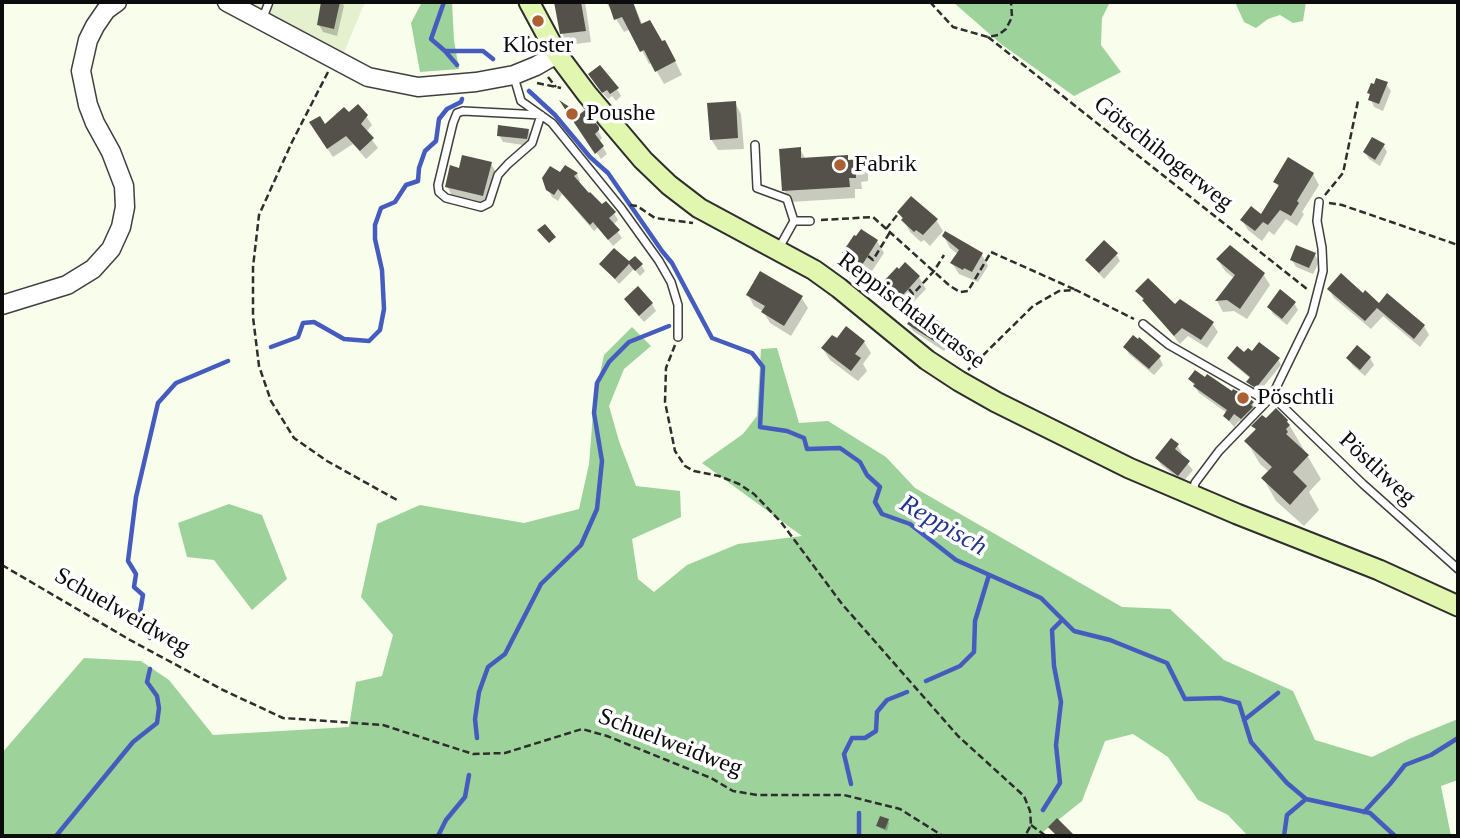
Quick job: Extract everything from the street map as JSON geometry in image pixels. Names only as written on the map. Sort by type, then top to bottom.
[{"type":"main road","name":"Reppischtalstrasse","points":[[529,2],[557,54],[587,94],[643,160],[669,185],[699,208],[778,250],[839,288],[927,360],[959,381],[1067,438],[1192,496],[1379,570],[1458,606]]},
{"type":"street","points":[[2,305],[67,285],[93,269],[111,249],[121,227],[125,207],[124,187],[111,152],[95,124],[81,71],[88,40],[95,26],[106,10],[117,2]]},
{"type":"street","points":[[227,2],[368,77],[418,87],[476,82],[514,75],[557,54]]},
{"type":"lane","points":[[262,21],[269,2]]},
{"type":"lane","points":[[514,75],[521,101],[552,124],[621,208],[659,261],[671,282],[678,305],[678,337]]},
{"type":"lane","points":[[463,111],[541,115],[532,143],[498,175],[489,203],[481,207],[446,198],[439,192],[438,185],[457,113],[463,111]]},
{"type":"lane","points":[[755,145],[757,188],[787,199],[794,221],[778,250]]},
{"type":"lane","points":[[1192,496],[1195,483],[1219,451],[1269,399],[1312,314],[1323,271],[1317,221],[1319,202]]},
{"type":"lane","points":[[794,221],[810,221]]},
{"type":"lane","name":"Pöstliweg","points":[[1143,324],[1169,345],[1269,399],[1458,569]]},
{"type":"path","points":[[930,2],[953,27],[988,37],[998,35],[1006,29],[1012,17],[1011,2]]},
{"type":"path","points":[[527,52],[531,48],[528,36]]},
{"type":"path","name":"Götschihogerweg","points":[[988,37],[1318,297]]},
{"type":"path","points":[[334,60],[259,215],[253,267],[253,317],[259,366],[271,401],[294,438],[327,461],[397,500]]},
{"type":"path","points":[[543,78],[547,86],[556,87],[548,77]]},
{"type":"path","points":[[1319,202],[1343,173],[1358,101]]},
{"type":"path","points":[[1319,202],[1342,205],[1458,245]]},
{"type":"path","points":[[632,205],[656,218],[701,224]]},
{"type":"path","points":[[868,256],[873,260],[898,214]]},
{"type":"path","points":[[810,221],[873,217],[960,292],[968,291],[991,251],[1143,324]]},
{"type":"path","points":[[909,289],[913,294],[944,256]]},
{"type":"path","points":[[963,375],[1040,300],[1059,291],[1076,290]]},
{"type":"path","points":[[678,337],[666,369],[665,402],[675,451],[685,466],[739,484],[754,494],[780,522],[842,604],[958,736],[1024,796],[1030,811],[1031,825],[1025,836]]},
{"type":"path","name":"Schuelweidweg","points":[[2,565],[130,640],[222,690],[283,718],[383,725],[473,754],[505,753],[582,729],[607,736],[711,778],[733,791],[757,795],[844,795],[900,808],[943,836]]},
{"type":"path","points":[[1031,825],[1046,836]]},
{"type":"green space","points":[[242,2],[365,2],[342,57]]},
{"type":"green space","points":[[422,2],[452,2],[459,69],[420,72],[411,23]]},
{"type":"green space","points":[[953,2],[1110,2],[1102,18],[1101,45],[1121,72],[1074,96],[1001,44]]},
{"type":"green space","points":[[1235,2],[1306,2],[1303,21],[1293,23],[1280,15],[1268,19],[1256,28],[1244,22]]},
{"type":"green space","points":[[632,327],[651,346],[624,369],[609,406],[619,441],[636,486],[680,491],[681,517],[632,539],[638,579],[654,592],[687,565],[738,544],[802,536],[702,463],[743,434],[757,416],[761,349],[777,348],[799,423],[828,421],[886,457],[915,488],[1122,607],[1170,609],[1224,660],[1293,691],[1315,740],[1372,757],[1458,719],[1458,780],[1441,786],[1451,836],[1248,836],[1228,815],[1198,800],[1168,757],[1133,734],[1105,741],[1082,801],[1038,836],[2,836],[2,753],[84,658],[141,661],[169,680],[213,735],[349,727],[356,682],[382,676],[393,635],[361,597],[377,524],[420,505],[524,523],[579,509],[589,464],[594,401],[604,355]]},
{"type":"green space","points":[[229,504],[262,515],[287,579],[252,610],[214,560],[187,557],[178,523]]},
{"type":"building","points":[[321,2],[340,2],[334,29],[317,25]]},
{"type":"building","points":[[554,2],[581,2],[586,31],[560,34]]},
{"type":"building","points":[[608,2],[633,2],[641,24],[650,20],[676,61],[655,72],[644,50],[640,52],[622,17],[614,20]]},
{"type":"building","points":[[600,65],[619,88],[610,94],[607,90],[602,93],[588,74]]},
{"type":"building","points":[[1376,78],[1388,82],[1379,104],[1368,100],[1370,94],[1367,93]]},
{"type":"building","points":[[559,100],[580,114],[585,110],[599,127],[595,134],[604,146],[595,154]]},
{"type":"building","points":[[736,101],[738,138],[710,140],[707,103]]},
{"type":"building","points":[[358,104],[368,115],[361,124],[374,138],[360,151],[346,136],[327,149],[309,122],[320,116],[325,124],[344,107],[349,112]]},
{"type":"building","points":[[498,125],[529,129],[527,139],[497,136]]},
{"type":"building","points":[[1372,137],[1385,144],[1375,160],[1363,152]]},
{"type":"building","name":"Fabrik","points":[[801,147],[801,158],[848,155],[848,160],[862,159],[863,170],[856,171],[856,178],[849,178],[850,187],[782,191],[779,149]]},
{"type":"building","points":[[462,155],[492,162],[483,196],[445,187],[450,165],[459,168]]},
{"type":"building","points":[[1288,157],[1314,173],[1291,216],[1280,210],[1268,225],[1263,222],[1255,231],[1240,220],[1251,206],[1261,214],[1279,185],[1273,182]]},
{"type":"building","points":[[565,165],[578,173],[574,176],[589,193],[602,204],[606,201],[616,212],[609,218],[620,230],[608,240],[593,222],[590,225],[558,189],[554,195],[546,190],[542,178],[550,166],[560,172]]},
{"type":"building","points":[[911,196],[938,219],[923,235],[916,230],[914,232],[901,220],[903,218],[897,212]]},
{"type":"building","points":[[545,224],[556,237],[549,243],[537,230]]},
{"type":"building","points":[[861,229],[878,240],[857,273],[839,262],[854,235]]},
{"type":"building","points":[[945,231],[983,253],[972,272],[950,263],[959,250],[942,236]]},
{"type":"building","points":[[1104,240],[1118,253],[1099,273],[1085,260]]},
{"type":"building","points":[[1230,245],[1265,273],[1240,309],[1227,300],[1215,301],[1235,275],[1216,259]]},
{"type":"building","points":[[1296,245],[1316,253],[1309,268],[1290,260]]},
{"type":"building","points":[[614,248],[629,261],[635,256],[643,264],[635,271],[629,264],[615,279],[599,264]]},
{"type":"building","points":[[905,262],[920,276],[894,305],[878,291],[884,285],[882,283]]},
{"type":"building","points":[[760,271],[803,296],[784,326],[761,312],[765,306],[746,295]]},
{"type":"building","points":[[1341,273],[1379,303],[1387,293],[1425,325],[1414,339],[1377,308],[1365,321],[1327,289]]},
{"type":"building","points":[[1148,278],[1175,304],[1180,299],[1214,322],[1201,340],[1182,328],[1174,336],[1142,300],[1144,299],[1135,291]]},
{"type":"building","points":[[638,286],[653,303],[639,316],[624,299]]},
{"type":"building","points":[[1280,289],[1296,302],[1282,319],[1267,307]]},
{"type":"building","points":[[917,310],[945,326],[943,328],[948,333],[940,345],[907,324]]},
{"type":"building","points":[[846,326],[865,341],[855,354],[861,358],[851,371],[821,348],[832,335],[837,338]]},
{"type":"building","points":[[1133,335],[1161,356],[1149,369],[1123,347]]},
{"type":"building","points":[[1259,342],[1280,358],[1256,388],[1246,382],[1250,377],[1227,358],[1237,346],[1244,352],[1248,348],[1252,351]]},
{"type":"building","points":[[1357,345],[1371,357],[1360,370],[1346,358]]},
{"type":"building","points":[[1195,370],[1248,397],[1254,402],[1251,405],[1253,407],[1241,419],[1234,414],[1229,421],[1223,416],[1227,410],[1193,386],[1195,384],[1188,379]]},
{"type":"building","points":[[1276,408],[1290,425],[1286,434],[1309,455],[1293,472],[1307,486],[1290,505],[1261,478],[1272,467],[1244,441],[1256,429],[1251,426],[1262,415],[1266,418]]},
{"type":"building","points":[[1171,438],[1179,444],[1175,449],[1190,461],[1178,476],[1155,458]]},
{"type":"building","points":[[880,816],[889,819],[885,829],[876,826]]},
{"type":"building","points":[[1057,818],[1075,836],[1057,836],[1048,827]]},
{"type":"waterway","name":"Reppisch","points":[[444,2],[431,39],[445,51],[483,51],[493,59]]},
{"type":"waterway","points":[[445,51],[457,65]]},
{"type":"waterway","name":"Reppisch","points":[[529,91],[608,173],[672,263],[712,338],[752,353],[763,367],[760,427],[787,431],[804,438],[807,449],[840,448],[860,462],[867,475],[880,487],[875,502],[882,514],[910,524],[956,560],[1041,598],[1074,631],[1110,640],[1167,663],[1185,699],[1220,698],[1239,703],[1251,742],[1287,783],[1306,799],[1370,813],[1395,836]]},
{"type":"waterway","points":[[271,347],[298,337],[303,323],[314,322],[344,339],[369,341],[380,330],[384,309],[382,270],[375,239],[375,225],[381,208],[395,202],[406,185],[418,181],[425,151],[436,141],[439,119],[447,109],[462,99]]},
{"type":"waterway","points":[[477,738],[475,719],[479,692],[488,667],[505,654],[541,584],[581,545],[597,509],[602,461],[594,413],[597,383],[609,362],[629,342],[669,326]]},
{"type":"waterway","points":[[150,638],[140,612],[143,595],[134,587],[136,574],[128,561],[136,497],[158,403],[176,383],[228,361]]},
{"type":"waterway","points":[[926,681],[960,666],[974,652],[975,621],[989,575]]},
{"type":"waterway","points":[[1043,810],[1060,783],[1056,745],[1061,702],[1054,666],[1052,630],[1062,620]]},
{"type":"waterway","points":[[56,836],[133,742],[157,723],[157,696],[147,682],[150,669]]},
{"type":"waterway","points":[[851,784],[844,754],[852,738],[865,738],[876,731],[877,712],[887,700],[907,692]]},
{"type":"waterway","points":[[1244,720],[1278,693]]},
{"type":"waterway","points":[[1364,812],[1405,765],[1431,755],[1458,738]]},
{"type":"waterway","points":[[438,836],[446,820],[465,797],[469,775]]},
{"type":"waterway","points":[[1284,836],[1287,815],[1306,799]]},
{"type":"waterway","points":[[859,813],[859,836]]},
{"type":"place","name":"Kloster","points":[[538,21]]},
{"type":"place","name":"Poushe","points":[[572,114]]},
{"type":"place","name":"Fabrik","points":[[840,165]]},
{"type":"place","name":"Pöschtli","points":[[1243,398]]}]
